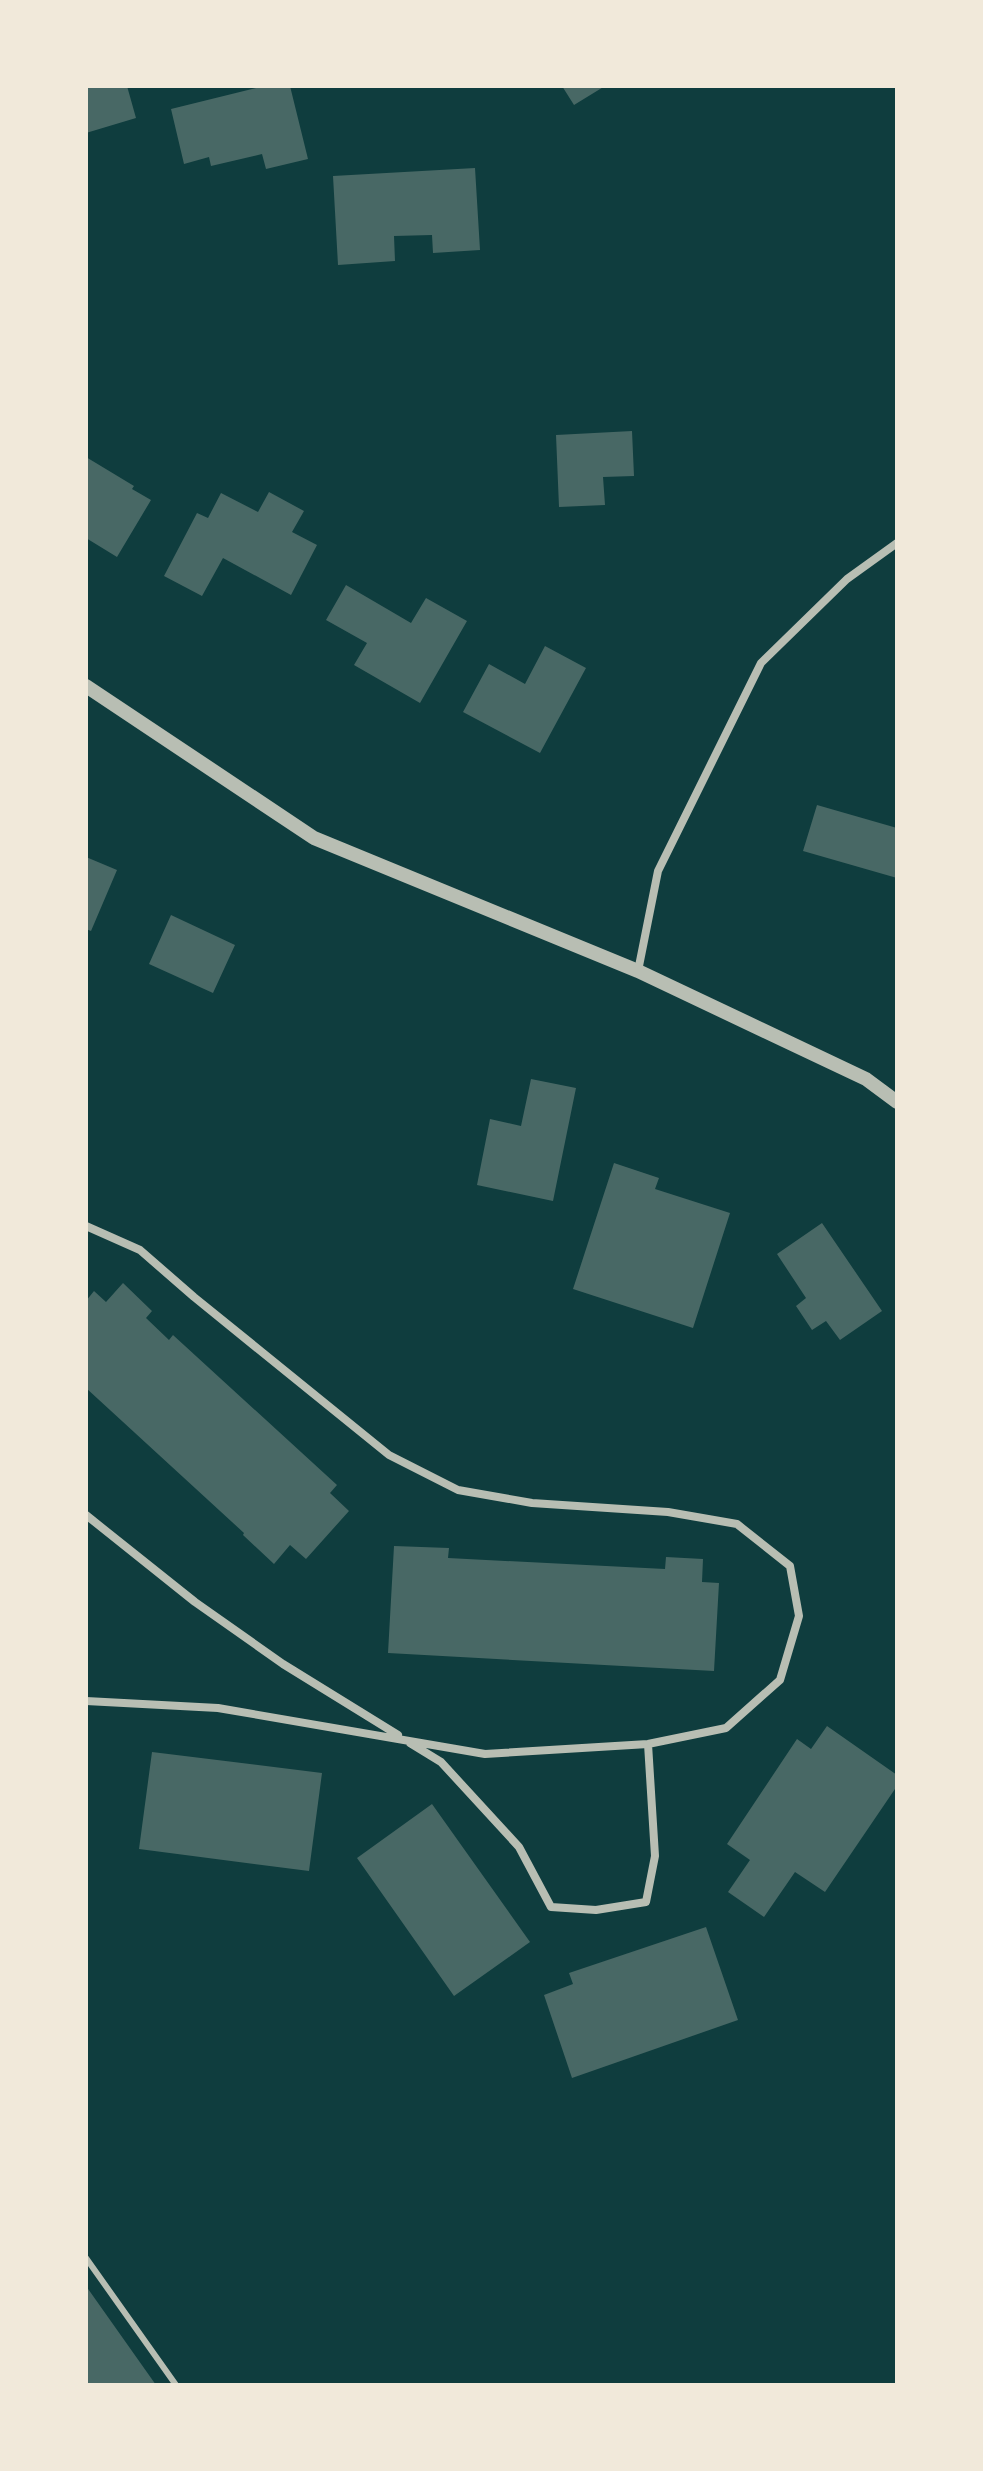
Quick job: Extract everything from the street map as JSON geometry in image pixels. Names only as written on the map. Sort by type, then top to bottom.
[{"type":"street","points":[[638,971],[658,871],[761,663],[847,579],[897,543]]},
{"type":"street","points":[[86,686],[314,838],[638,971],[866,1079],[897,1102]]},
{"type":"street","points":[[86,1226],[140,1250],[389,1455],[458,1490],[532,1503],[668,1512],[737,1524],[790,1566],[799,1616],[780,1680],[726,1728],[648,1744],[485,1754],[218,1708],[86,1701]]},
{"type":"street","points":[[86,1515],[195,1602],[283,1664],[441,1762],[519,1847],[551,1907],[596,1910],[646,1902],[655,1856],[648,1744]]},
{"type":"lane","points":[[86,2258],[176,2385]]},
{"type":"building","points":[[86,86],[127,86],[136,118],[86,133]]},
{"type":"building","points":[[264,86],[290,86],[308,159],[266,169],[262,154],[211,166],[209,157],[184,164],[171,109]]},
{"type":"building","points":[[562,86],[605,86],[574,105]]},
{"type":"building","points":[[475,168],[480,250],[433,253],[432,235],[394,236],[395,261],[338,265],[333,176]]},
{"type":"building","points":[[632,431],[634,476],[603,477],[605,505],[559,507],[556,435]]},
{"type":"building","points":[[86,457],[151,500],[117,557],[86,538]]},
{"type":"building","points":[[269,492],[304,511],[292,532],[317,545],[291,595],[223,558],[202,596],[164,576],[197,513],[208,518],[221,493],[258,512]]},
{"type":"building","points":[[346,585],[411,623],[426,598],[467,621],[420,703],[354,665],[367,643],[326,620]]},
{"type":"building","points":[[545,646],[586,668],[540,753],[463,712],[489,664],[525,684]]},
{"type":"building","points":[[817,805],[897,828],[897,878],[803,851]]},
{"type":"building","points":[[86,857],[117,870],[91,931],[86,929]]},
{"type":"building","points":[[171,915],[235,945],[213,993],[149,964]]},
{"type":"building","points":[[531,1079],[576,1088],[553,1201],[477,1185],[490,1119],[521,1126]]},
{"type":"building","points":[[614,1163],[659,1178],[655,1189],[730,1213],[693,1328],[573,1289]]},
{"type":"building","points":[[822,1223],[882,1311],[840,1340],[826,1321],[812,1330],[796,1306],[806,1298],[777,1254]]},
{"type":"building","points":[[123,1283],[152,1311],[146,1318],[169,1340],[173,1335],[337,1485],[330,1493],[349,1511],[306,1559],[290,1545],[274,1564],[86,1388],[86,1301],[94,1291],[106,1302]]},
{"type":"building","points":[[394,1546],[449,1548],[448,1558],[665,1569],[666,1557],[703,1559],[702,1582],[719,1583],[714,1671],[388,1653]]},
{"type":"building","points":[[827,1726],[897,1775],[897,1786],[825,1892],[795,1872],[764,1917],[728,1892],[750,1860],[727,1844],[797,1739],[811,1749]]},
{"type":"building","points":[[152,1752],[322,1773],[309,1871],[139,1849]]},
{"type":"building","points":[[432,1804],[530,1942],[454,1996],[357,1858]]},
{"type":"building","points":[[706,1927],[738,2020],[572,2078],[544,1995],[573,1984],[569,1973]]},
{"type":"building","points":[[86,2286],[156,2385],[86,2385]]}]
